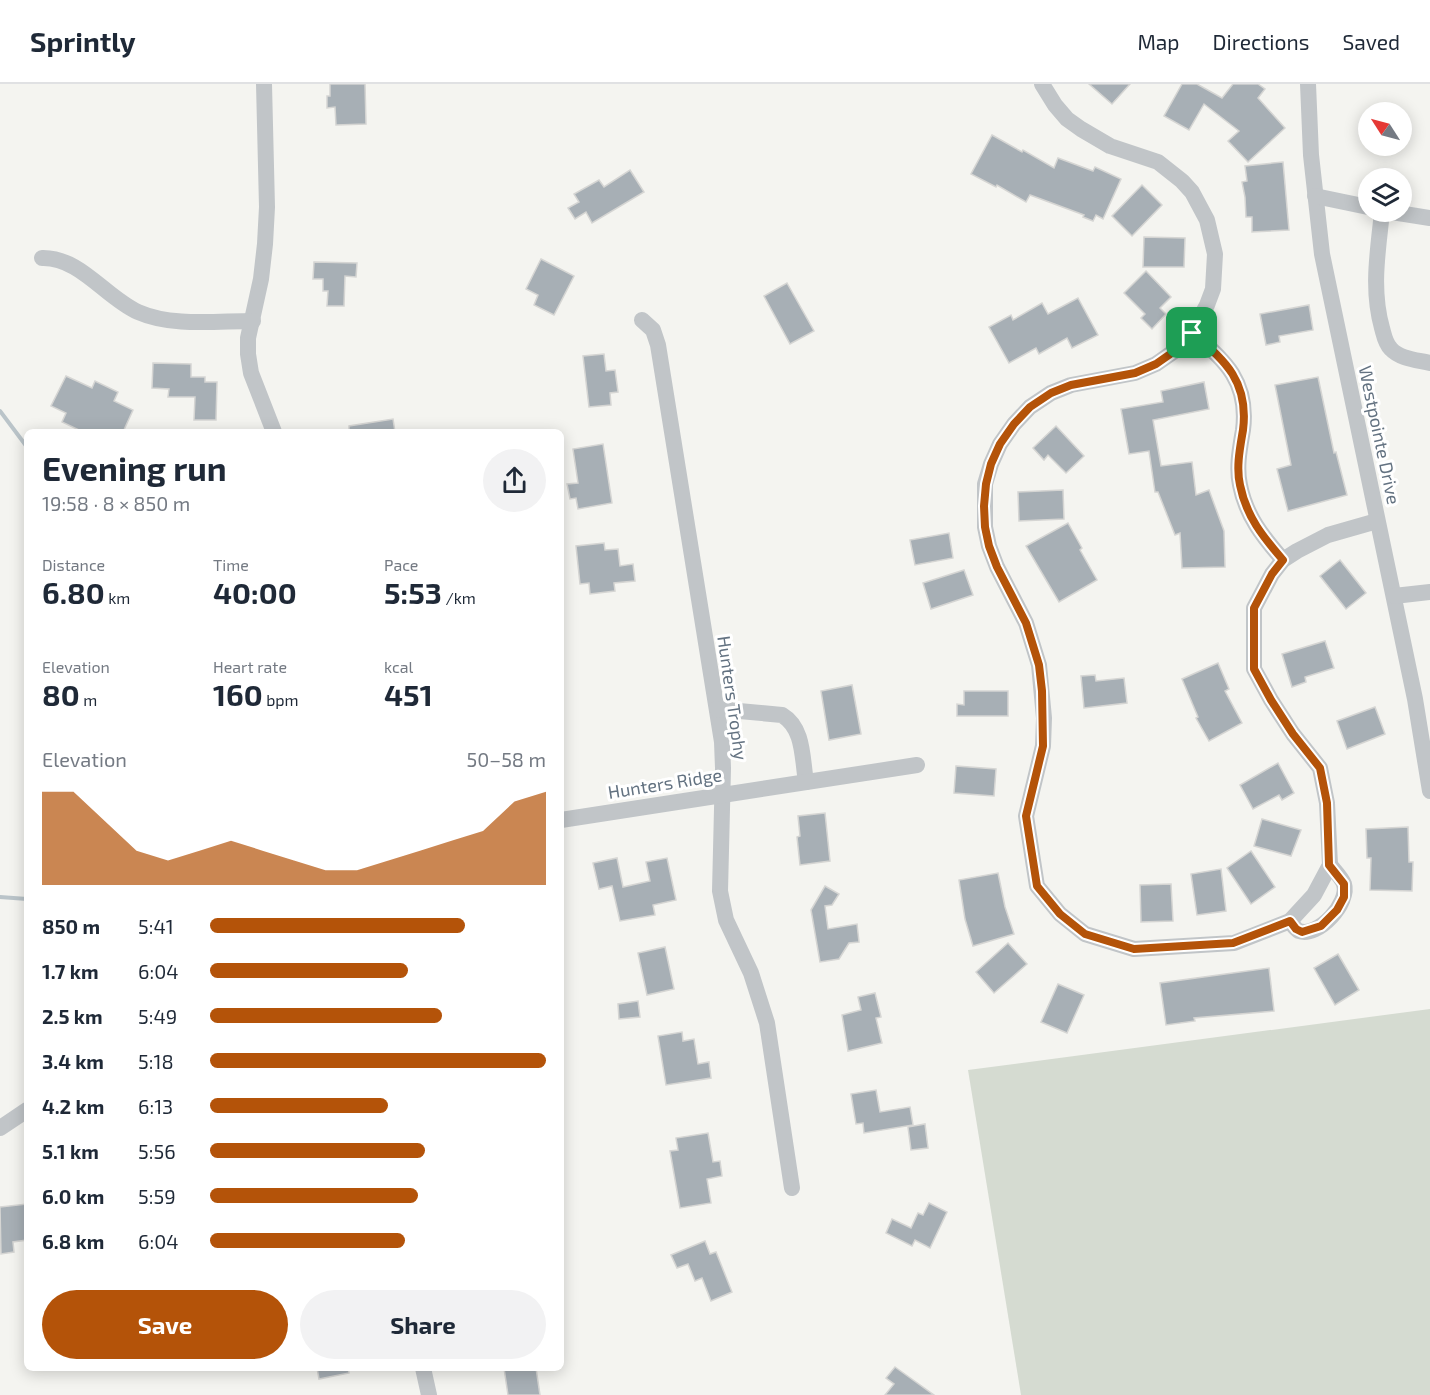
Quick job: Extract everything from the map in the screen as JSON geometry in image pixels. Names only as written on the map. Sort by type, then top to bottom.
[{"type":"street","points":[[264,84],[267,207],[261,279],[248,338],[248,354],[251,373],[273,429]]},
{"type":"street","points":[[1042,84],[1067,119],[1081,129],[1110,146],[1158,162],[1182,181],[1199,204],[1213,238],[1215,271],[1207,305],[1192,333],[1176,350],[1156,364],[1135,373],[1071,385],[1051,393],[1030,407],[1000,444],[991,464],[986,484],[985,527],[989,546],[997,567],[1026,623],[1039,665],[1043,746],[1026,816],[1037,886],[1060,914],[1085,934],[1134,949],[1233,943],[1290,921],[1314,895],[1329,865],[1327,803],[1320,768],[1293,734],[1254,669],[1254,608],[1272,574],[1283,560],[1321,538],[1377,521]]},
{"type":"street","name":"Westpointe Drive","points":[[1308,84],[1315,196],[1322,254],[1415,699],[1430,791]]},
{"type":"street","points":[[1315,196],[1358,205]]},
{"type":"street","points":[[1412,215],[1430,218]]},
{"type":"street","points":[[1381,222],[1375,281],[1378,315],[1386,342],[1392,351],[1400,355],[1430,363]]},
{"type":"street","points":[[42,258],[67,263],[126,306],[152,317],[180,321],[253,321]]},
{"type":"street","name":"Hunters Trophy","points":[[642,320],[654,330],[658,345],[722,742],[720,891],[722,907],[733,937],[751,973],[767,1023],[792,1188]]},
{"type":"street","points":[[1192,333],[1220,356],[1237,381],[1244,411],[1238,464],[1243,499],[1256,528],[1283,560]]},
{"type":"street","points":[[1394,596],[1430,592]]},
{"type":"street","points":[[717,709],[782,714],[791,720],[798,730],[806,782]]},
{"type":"street","name":"Hunters Ridge","points":[[564,820],[917,765]]},
{"type":"street","points":[[1290,921],[1296,929],[1302,932],[1310,931],[1321,926],[1337,910],[1344,897],[1344,884],[1329,865]]},
{"type":"street","points":[[0,1128],[24,1112]]},
{"type":"street","points":[[424,1371],[429,1395]]},
{"type":"shaded area","points":[[1430,1009],[1430,1395],[1021,1395],[968,1070]]},
{"type":"building","points":[[330,84],[365,84],[366,124],[336,125],[335,107],[327,108]]},
{"type":"building","points":[[1089,84],[1130,84],[1112,104]]},
{"type":"building","points":[[1182,84],[1197,84],[1222,98],[1233,84],[1258,84],[1265,89],[1258,98],[1285,128],[1248,162],[1228,141],[1239,131],[1204,104],[1189,130],[1164,116]]},
{"type":"building","points":[[992,135],[1054,168],[1058,158],[1093,171],[1095,167],[1121,179],[1103,219],[1096,215],[1093,221],[1083,217],[1084,215],[1030,195],[1026,202],[997,185],[996,187],[971,174]]},
{"type":"building","points":[[1283,162],[1289,230],[1252,232],[1252,217],[1246,217],[1242,182],[1247,181],[1245,166]]},
{"type":"building","points":[[630,170],[644,192],[592,223],[586,212],[575,219],[568,208],[579,202],[574,194],[599,180],[604,187]]},
{"type":"building","points":[[1142,185],[1162,205],[1132,236],[1112,216]]},
{"type":"building","points":[[1144,237],[1185,238],[1184,267],[1143,267]]},
{"type":"building","points":[[541,259],[574,276],[554,315],[534,305],[538,295],[526,289]]},
{"type":"building","points":[[314,262],[357,263],[356,277],[345,276],[344,306],[327,306],[328,291],[323,291],[323,279],[313,279]]},
{"type":"building","points":[[1146,271],[1171,297],[1160,308],[1166,314],[1152,329],[1141,318],[1145,314],[1124,293]]},
{"type":"building","points":[[787,283],[814,331],[790,344],[764,296]]},
{"type":"building","points":[[1078,298],[1098,335],[1072,348],[1067,338],[1039,354],[1036,348],[1009,363],[989,327],[1011,315],[1013,320],[1042,303],[1048,314]]},
{"type":"building","points":[[1309,305],[1313,330],[1279,336],[1280,342],[1266,345],[1260,314]]},
{"type":"building","points":[[604,354],[606,371],[615,370],[618,392],[610,393],[611,405],[589,407],[583,356]]},
{"type":"building","points":[[153,363],[191,364],[191,377],[205,377],[205,382],[217,382],[216,420],[194,420],[195,397],[168,397],[169,389],[152,388]]},
{"type":"building","points":[[66,376],[92,388],[95,381],[118,392],[114,401],[133,410],[124,429],[77,429],[62,422],[66,413],[51,406]]},
{"type":"building","points":[[1318,377],[1334,453],[1336,452],[1347,495],[1288,511],[1277,469],[1291,465],[1275,385]]},
{"type":"building","points":[[1204,382],[1209,409],[1153,420],[1161,466],[1192,462],[1196,495],[1209,490],[1224,531],[1225,567],[1182,568],[1180,533],[1175,535],[1158,492],[1155,492],[1149,451],[1129,454],[1121,409],[1163,402],[1161,391]]},
{"type":"building","points":[[393,419],[395,429],[349,429],[349,426]]},
{"type":"building","points":[[1056,426],[1084,456],[1066,473],[1048,455],[1044,460],[1033,448]]},
{"type":"building","points":[[603,444],[612,503],[578,509],[576,498],[570,499],[567,484],[578,483],[573,449]]},
{"type":"building","points":[[1063,490],[1064,519],[1019,521],[1018,492]]},
{"type":"building","points":[[1068,523],[1097,580],[1059,602],[1026,546]]},
{"type":"building","points":[[949,533],[953,558],[915,565],[910,540]]},
{"type":"building","points":[[604,543],[605,550],[618,549],[620,566],[633,564],[635,581],[614,583],[615,591],[590,594],[589,583],[580,584],[576,546]]},
{"type":"building","points":[[1340,560],[1366,593],[1346,609],[1320,576]]},
{"type":"building","points":[[964,570],[973,595],[931,609],[923,583]]},
{"type":"building","points":[[1325,641],[1334,668],[1305,677],[1306,682],[1292,687],[1282,654]]},
{"type":"building","points":[[1218,663],[1229,689],[1225,691],[1242,723],[1209,741],[1196,718],[1198,717],[1182,679]]},
{"type":"building","points":[[1095,675],[1096,681],[1124,678],[1127,703],[1084,708],[1081,676]]},
{"type":"building","points":[[852,685],[861,734],[829,740],[821,691]]},
{"type":"building","points":[[964,691],[1008,691],[1008,716],[957,716],[957,704],[964,705]]},
{"type":"building","points":[[1375,707],[1385,734],[1347,749],[1337,721]]},
{"type":"building","points":[[1278,763],[1294,793],[1282,800],[1279,795],[1253,809],[1240,785]]},
{"type":"building","points":[[956,766],[996,769],[994,796],[954,793]]},
{"type":"building","points":[[825,813],[830,861],[800,865],[797,837],[800,836],[798,816]]},
{"type":"building","points":[[1262,819],[1301,830],[1291,856],[1254,846]]},
{"type":"building","points":[[1408,827],[1409,862],[1413,862],[1412,891],[1370,890],[1371,858],[1367,858],[1366,829]]},
{"type":"building","points":[[1251,851],[1275,887],[1251,904],[1227,868]]},
{"type":"building","points":[[617,858],[623,887],[650,881],[646,862],[667,858],[676,900],[653,905],[655,915],[620,921],[612,886],[599,889],[593,863]]},
{"type":"building","points":[[1221,869],[1226,911],[1197,915],[1191,874]]},
{"type":"building","points":[[998,873],[1005,907],[1014,934],[973,946],[965,919],[959,880]]},
{"type":"building","points":[[1171,884],[1173,921],[1141,922],[1140,885]]},
{"type":"building","points":[[825,886],[839,894],[832,905],[825,906],[828,929],[857,924],[859,942],[849,943],[839,959],[820,962],[811,910]]},
{"type":"building","points":[[1008,943],[1027,964],[994,993],[976,972]]},
{"type":"building","points":[[665,947],[674,989],[647,995],[638,953]]},
{"type":"building","points":[[1338,954],[1359,990],[1335,1005],[1314,968]]},
{"type":"building","points":[[1269,968],[1274,1011],[1194,1018],[1195,1021],[1166,1025],[1160,983]]},
{"type":"building","points":[[1058,984],[1084,995],[1067,1033],[1041,1022]]},
{"type":"building","points":[[875,993],[881,1017],[876,1018],[882,1043],[848,1051],[842,1015],[861,1010],[858,997]]},
{"type":"building","points":[[638,1001],[640,1017],[619,1019],[618,1004]]},
{"type":"building","points":[[682,1032],[683,1041],[694,1039],[698,1064],[709,1062],[711,1078],[666,1085],[658,1036]]},
{"type":"building","points":[[876,1090],[880,1112],[910,1107],[913,1125],[864,1133],[863,1123],[856,1124],[851,1094]]},
{"type":"building","points":[[925,1124],[928,1148],[911,1150],[908,1127]]},
{"type":"building","points":[[708,1133],[713,1162],[720,1161],[722,1176],[707,1179],[711,1203],[680,1208],[670,1151],[678,1150],[676,1138]]},
{"type":"building","points":[[929,1203],[947,1212],[930,1248],[915,1240],[912,1246],[886,1233],[892,1219],[911,1228],[918,1213],[923,1215]]},
{"type":"building","points":[[24,1204],[24,1240],[13,1242],[14,1252],[1,1254],[0,1207]]},
{"type":"building","points":[[705,1241],[710,1254],[716,1252],[732,1292],[711,1301],[702,1278],[695,1281],[688,1264],[677,1268],[671,1255]]},
{"type":"building","points":[[895,1367],[934,1395],[885,1395],[894,1384],[886,1378]]},
{"type":"building","points":[[318,1371],[349,1371],[349,1373],[319,1379]]},
{"type":"building","points":[[504,1371],[536,1371],[540,1395],[508,1395]]},
{"type":"waterway","points":[[0,411],[24,443]]},
{"type":"waterway","points":[[0,897],[24,899]]},
{"type":"route","points":[[1192,333],[1220,356],[1237,381],[1244,411],[1238,464],[1243,499],[1256,528],[1283,560],[1272,574],[1254,608],[1254,669],[1293,734],[1320,768],[1327,803],[1329,865],[1344,884],[1344,897],[1331,918],[1310,931],[1302,932],[1296,929],[1290,921],[1233,943],[1134,949],[1085,934],[1060,914],[1037,886],[1026,816],[1043,746],[1044,718],[1039,665],[1019,606],[997,567],[989,546],[985,527],[986,484],[991,464],[1000,444],[1030,407],[1051,393],[1071,385],[1093,379],[1135,373],[1156,364],[1176,350],[1192,333]]}]
